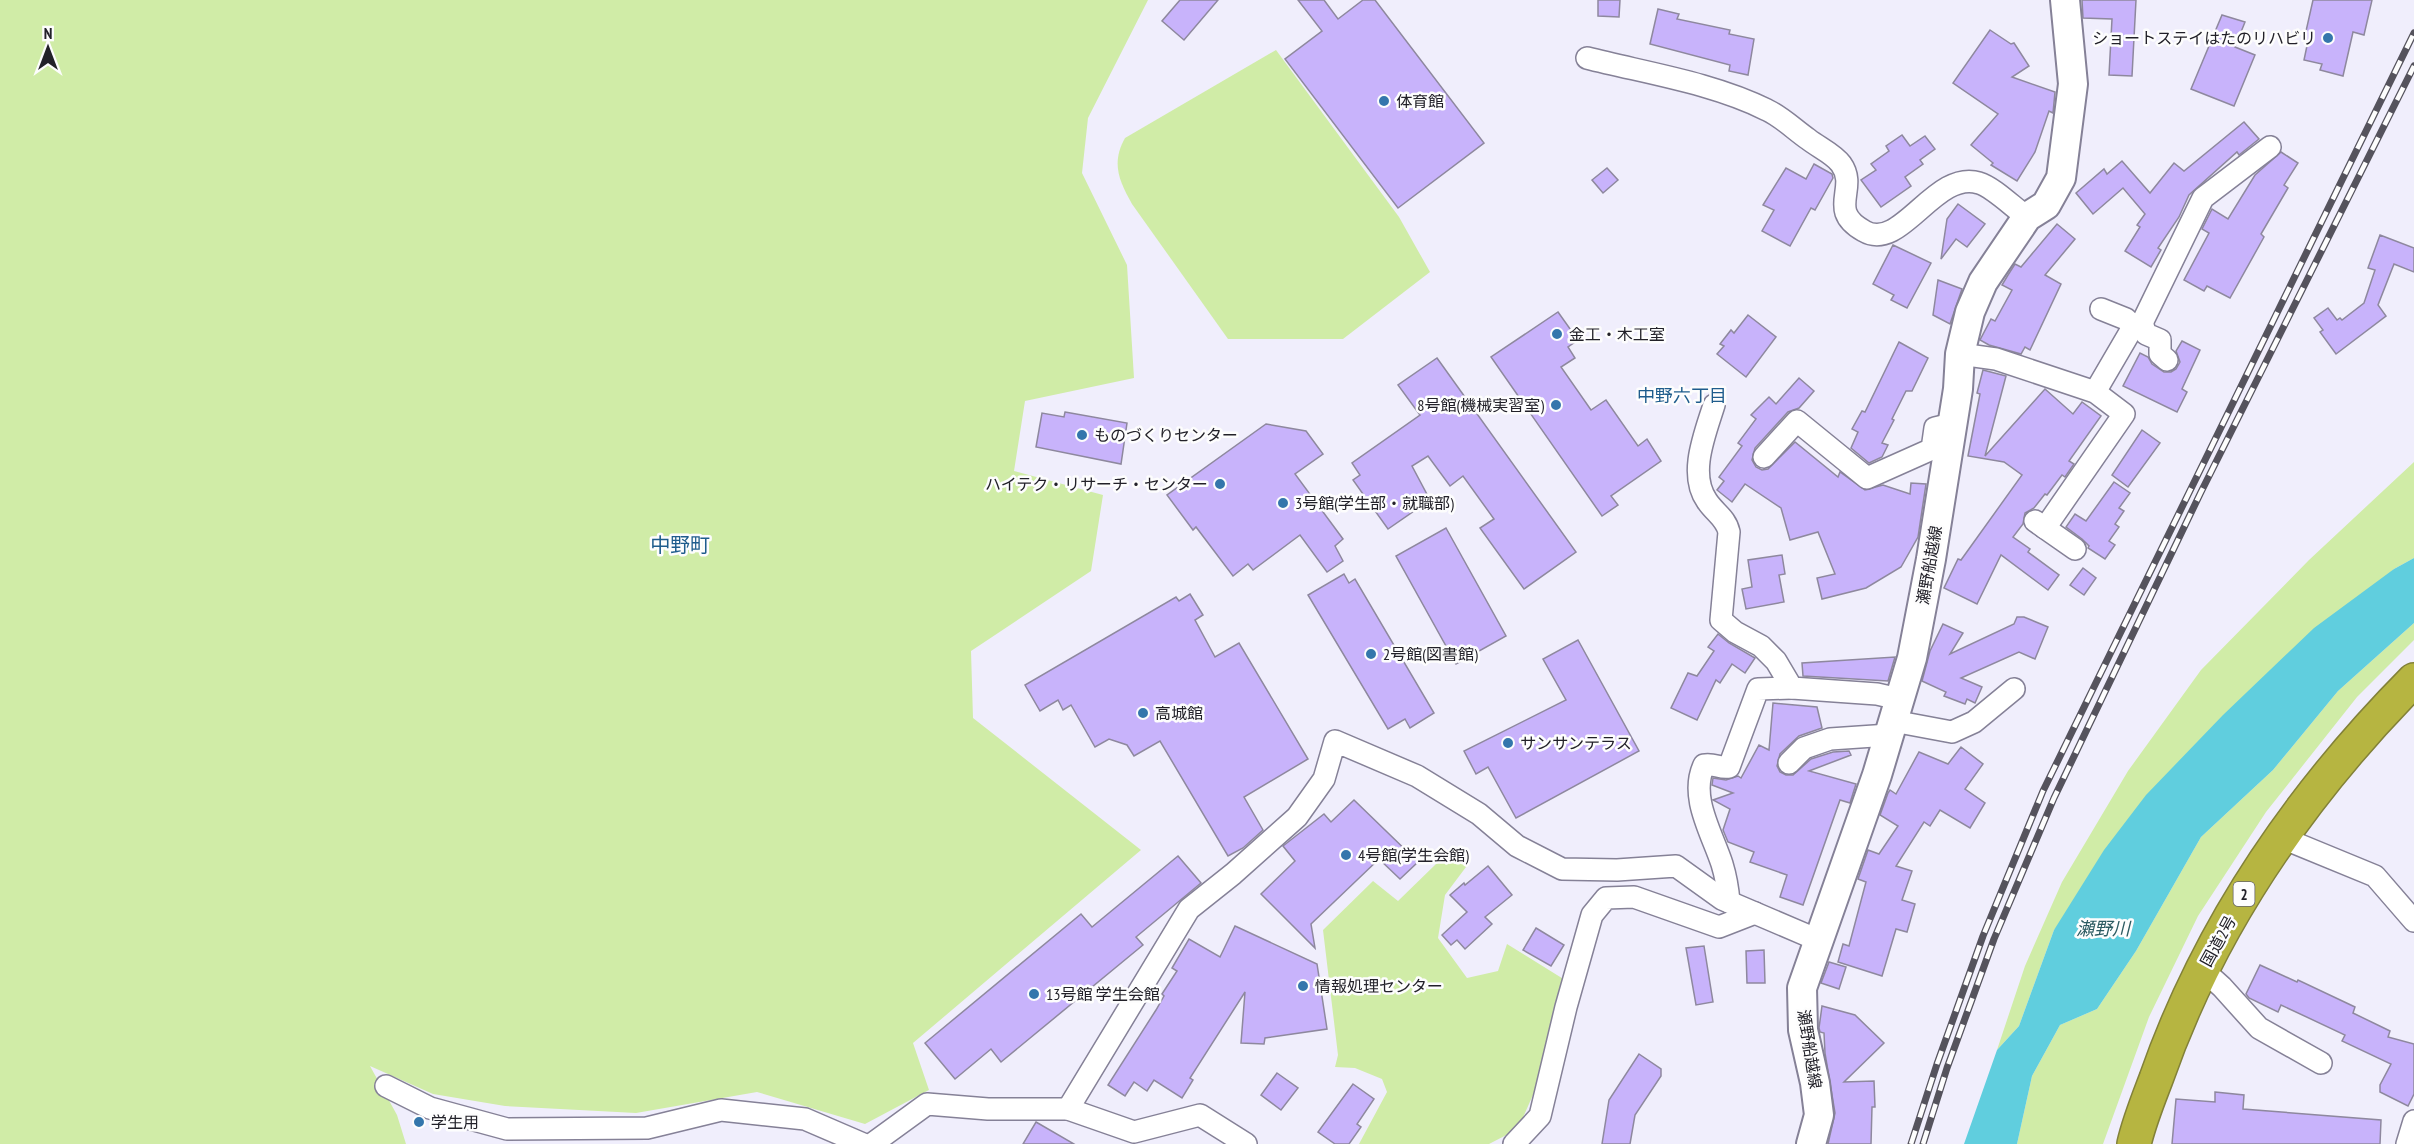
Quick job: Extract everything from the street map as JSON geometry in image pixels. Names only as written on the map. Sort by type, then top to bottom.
[{"type":"highway","name":"国道2号","points":[[2134,1144],[2168,1044],[2202,969],[2248,887],[2280,837],[2320,783],[2368,726],[2414,680]]},
{"type":"main road","name":"瀬野船越線","points":[[1812,1144],[1819,1115],[1815,1083],[1803,1030],[1802,988],[1877,775],[1912,658],[1931,559],[1958,389],[1960,354],[1970,312],[1983,282],[2027,218],[2046,205],[2061,178],[2073,84],[2065,0]]},
{"type":"street","points":[[1587,58],[1730,94],[1769,111],[1840,163],[1848,179],[1844,203],[1846,215],[1865,232],[1882,235],[1896,228],[1950,185],[1966,180],[1981,183],[2027,218]]},
{"type":"street","points":[[2095,392],[2138,325],[2203,198],[2270,147]]},
{"type":"street","points":[[2101,309],[2138,325],[2146,334],[2160,340],[2160,354],[2167,360]]},
{"type":"street","points":[[1960,354],[1996,359],[2095,392],[2124,414],[2040,524],[2075,549]]},
{"type":"street","points":[[1714,405],[1698,466],[1700,485],[1707,501],[1727,522],[1729,532],[1720,620],[1734,632],[1761,646],[1776,661],[1792,688]]},
{"type":"street","points":[[1764,457],[1797,421],[1867,478],[1932,449],[1935,428],[1952,424]]},
{"type":"street","points":[[1729,902],[1723,866],[1699,800],[1698,777],[1704,765],[1729,767],[1758,689],[1792,688],[1877,694],[1894,718]]},
{"type":"street","points":[[1789,764],[1804,748],[1894,718],[1952,732],[1974,722],[2014,689]]},
{"type":"street","points":[[1068,1109],[1189,909],[1233,874],[1297,817],[1324,778],[1335,741],[1417,776],[1479,814],[1517,846],[1562,869],[1617,870],[1676,866],[1729,902],[1818,940]]},
{"type":"street","points":[[2280,837],[2375,876],[2414,921]]},
{"type":"street","points":[[1514,1144],[1539,1116],[1592,915],[1606,898],[1634,897],[1719,927],[1755,913]]},
{"type":"street","points":[[2202,969],[2222,987],[2259,1028],[2321,1063]]},
{"type":"street","points":[[386,1086],[430,1108],[507,1129],[647,1128],[721,1110],[805,1119],[863,1144]]},
{"type":"street","points":[[872,1144],[927,1104],[988,1109],[1068,1109],[1134,1132],[1200,1115],[1246,1144]]},
{"type":"street","points":[[2407,1144],[2414,1121]]},
{"type":"green space","points":[[0,0],[1148,0],[1088,118],[1082,173],[1127,265],[1134,378],[1025,401],[1014,471],[1103,495],[1091,571],[971,651],[973,718],[1141,850],[913,1043],[929,1090],[865,1124],[757,1092],[636,1113],[505,1106],[433,1094],[370,1066],[397,1115],[406,1144],[0,1144]]},
{"type":"green space","points":[[1276,50],[1399,217],[1430,272],[1343,339],[1228,339],[1132,204],[1123,188],[1118,172],[1118,156],[1125,138]]},
{"type":"green space","points":[[2414,462],[2414,558],[2394,569],[2054,930],[2019,1026],[1997,1050],[2025,966],[2062,882],[2128,771],[2201,670],[2309,560]]},
{"type":"green space","points":[[2414,623],[2414,640],[2357,697],[2266,812],[2198,916],[2149,1017],[2103,1144],[2017,1144],[2032,1076],[2060,1025],[2097,1009],[2136,951],[2201,837],[2273,770],[2338,691]]},
{"type":"green space","points":[[1463,850],[1466,867],[1445,895],[1438,938],[1467,978],[1498,971],[1507,944],[1565,980],[1536,1088],[1518,1129],[1489,1144],[1359,1144],[1387,1092],[1382,1079],[1355,1068],[1335,1067],[1338,1055],[1323,930],[1373,881],[1398,901],[1436,864]]},
{"type":"water","name":"瀬野川","points":[[2414,558],[2414,623],[2338,691],[2273,770],[2201,837],[2136,951],[2097,1009],[2060,1025],[2032,1076],[2017,1144],[1964,1144],[1997,1050],[2019,1026],[2054,930],[2104,850],[2146,795],[2223,715],[2314,628],[2394,569]]},
{"type":"building","points":[[1180,0],[1218,0],[1184,40],[1162,21]]},
{"type":"building","name":"体育館","points":[[1298,0],[1324,0],[1338,19],[1363,0],[1375,0],[1484,143],[1398,208],[1285,59],[1322,31]]},
{"type":"building","points":[[1598,0],[1620,0],[1619,17],[1598,16]]},
{"type":"building","points":[[2082,0],[2136,0],[2132,76],[2109,75],[2112,19],[2083,18]]},
{"type":"building","name":"ショートステイはたのリハビリ","points":[[2313,0],[2372,0],[2364,35],[2353,32],[2343,76],[2320,70],[2322,64],[2304,60],[2308,41],[2304,40]]},
{"type":"building","points":[[1658,9],[1679,14],[1677,19],[1730,30],[1729,34],[1754,39],[1748,75],[1729,71],[1730,65],[1650,44]]},
{"type":"building","points":[[2222,15],[2245,22],[2235,47],[2255,55],[2234,106],[2191,89]]},
{"type":"building","points":[[1990,30],[2011,44],[2014,43],[2029,66],[2012,77],[2055,92],[2053,113],[2049,111],[2035,152],[2017,181],[1991,165],[1993,163],[1971,145],[1998,114],[1953,83]]},
{"type":"building","points":[[2244,122],[2259,139],[2239,155],[2237,152],[2189,195],[2179,217],[2158,248],[2161,250],[2151,267],[2125,251],[2140,227],[2137,225],[2145,214],[2123,188],[2093,214],[2076,193],[2104,169],[2107,174],[2122,161],[2150,193],[2174,163],[2184,171]]},
{"type":"building","points":[[1902,135],[1910,146],[1925,136],[1935,149],[1920,160],[1923,164],[1905,177],[1911,186],[1881,207],[1861,180],[1876,170],[1871,164],[1889,151],[1886,146]]},
{"type":"building","points":[[2281,152],[2298,163],[2284,185],[2288,188],[2261,234],[2264,237],[2230,298],[2207,286],[2204,291],[2184,280],[2209,233],[2202,229],[2212,209],[2228,219],[2255,175]]},
{"type":"building","points":[[1814,164],[1832,174],[1833,178],[1815,210],[1811,208],[1790,246],[1762,231],[1774,210],[1763,205],[1786,168],[1806,179]]},
{"type":"building","points":[[1607,168],[1618,180],[1603,193],[1592,180]]},
{"type":"building","points":[[1958,204],[1985,224],[1967,247],[1956,239],[1941,259],[1947,219]]},
{"type":"building","points":[[2057,224],[2075,239],[2045,275],[2061,284],[2030,350],[2025,347],[2021,354],[1989,345],[1980,340],[1991,319],[1995,321],[2012,290],[2002,285],[2015,264],[2021,267]]},
{"type":"building","points":[[2380,235],[2414,248],[2414,272],[2394,264],[2378,305],[2386,316],[2336,354],[2320,332],[2323,330],[2314,318],[2328,308],[2337,320],[2340,318],[2342,320],[2364,303],[2375,270],[2368,268]]},
{"type":"building","points":[[1893,245],[1931,263],[1907,308],[1891,300],[1894,295],[1873,284]]},
{"type":"building","points":[[1938,280],[1962,289],[1950,324],[1933,315]]},
{"type":"building","name":"8号館(機械実習室)","points":[[1558,312],[1578,340],[1568,347],[1575,358],[1561,367],[1591,410],[1606,400],[1638,446],[1647,439],[1661,461],[1611,496],[1618,505],[1602,516],[1491,357]]},
{"type":"building","points":[[1748,315],[1776,337],[1746,377],[1717,354],[1724,346],[1720,344],[1731,330],[1734,333]]},
{"type":"building","points":[[2182,341],[2200,350],[2182,389],[2187,392],[2177,412],[2123,386],[2140,353],[2148,357],[2152,364],[2164,372],[2176,369],[2180,362],[2176,351]]},
{"type":"building","points":[[1899,342],[1928,358],[1912,391],[1906,391],[1892,419],[1894,420],[1882,443],[1888,445],[1882,457],[1869,463],[1851,448],[1858,432],[1852,429],[1862,411],[1865,412]]},
{"type":"building","points":[[1437,358],[1576,552],[1524,589],[1480,528],[1494,519],[1463,476],[1450,486],[1428,456],[1412,466],[1430,500],[1388,529],[1353,480],[1360,475],[1352,463],[1420,415],[1398,385]]},
{"type":"building","points":[[1983,370],[2006,376],[1985,456],[2045,389],[2073,414],[2082,402],[2101,416],[2069,461],[2074,464],[2065,477],[2062,475],[2047,495],[2045,494],[2034,508],[2025,513],[2023,524],[2013,537],[2030,549],[2028,552],[2059,575],[2048,590],[2001,555],[1977,604],[1944,588],[1958,559],[1961,560],[2022,475],[2004,462],[1968,456],[1980,394],[1977,393]]},
{"type":"building","points":[[1799,378],[1814,391],[1799,408],[1788,412],[1755,448],[1752,460],[1756,467],[1762,470],[1768,469],[1795,442],[1838,477],[1840,472],[1865,490],[1883,485],[1910,494],[1911,483],[1926,484],[1918,537],[1901,567],[1866,588],[1822,599],[1817,578],[1835,574],[1818,532],[1790,540],[1781,508],[1745,484],[1732,502],[1717,490],[1724,481],[1719,477],[1742,446],[1738,443],[1756,419],[1751,415],[1769,397],[1776,404]]},
{"type":"building","name":"ものづくりセンター","points":[[1065,412],[1127,423],[1121,464],[1036,447],[1042,413],[1064,417]]},
{"type":"building","points":[[1266,424],[1306,431],[1323,454],[1295,474],[1343,539],[1335,546],[1343,561],[1327,572],[1300,535],[1253,570],[1248,564],[1233,576],[1196,527],[1193,530],[1167,495]]},
{"type":"building","points":[[2142,430],[2160,443],[2128,487],[2112,475]]},
{"type":"building","points":[[2114,482],[2130,493],[2119,508],[2124,511],[2115,524],[2119,527],[2109,541],[2115,545],[2105,559],[2088,548],[2089,546],[2082,539],[2066,527],[2075,514],[2086,521]]},
{"type":"building","points":[[1446,528],[1506,636],[1456,664],[1396,556]]},
{"type":"building","points":[[1782,555],[1785,574],[1779,575],[1784,602],[1746,609],[1742,589],[1752,587],[1748,560]]},
{"type":"building","points":[[2083,568],[2096,578],[2084,595],[2070,585]]},
{"type":"building","name":"2号館(図書館)","points":[[1344,574],[1349,583],[1355,579],[1434,713],[1410,728],[1405,719],[1388,729],[1308,595]]},
{"type":"building","points":[[1190,594],[1203,615],[1195,620],[1215,657],[1239,643],[1308,759],[1244,797],[1263,830],[1243,848],[1228,856],[1160,741],[1134,756],[1127,745],[1109,739],[1095,747],[1071,705],[1063,710],[1058,700],[1040,711],[1025,685],[1176,597],[1179,601]]},
{"type":"building","points":[[2017,617],[2024,617],[2048,627],[2035,659],[2019,652],[1961,678],[1982,687],[1975,703],[1967,699],[1965,704],[1944,696],[1946,692],[1922,681],[1930,651],[1943,624],[1963,633],[1950,654],[2014,624]]},
{"type":"building","points":[[1718,634],[1755,658],[1745,673],[1732,664],[1720,683],[1716,680],[1697,720],[1671,708],[1688,673],[1697,676],[1714,651],[1708,647]]},
{"type":"building","points":[[1578,640],[1639,751],[1516,818],[1488,767],[1476,774],[1464,751],[1566,700],[1543,659]]},
{"type":"building","points":[[1895,657],[1888,681],[1803,676],[1802,663]]},
{"type":"building","points":[[1773,703],[1817,707],[1822,728],[1799,736],[1780,754],[1777,766],[1780,772],[1793,775],[1811,759],[1833,752],[1849,751],[1851,755],[1809,771],[1856,784],[1850,803],[1840,800],[1803,905],[1780,897],[1787,875],[1750,862],[1754,852],[1728,842],[1723,830],[1730,809],[1713,800],[1733,793],[1712,785],[1713,778],[1726,780],[1738,776],[1741,778],[1759,745],[1769,750]]},
{"type":"building","points":[[1961,747],[1983,764],[1965,789],[1985,803],[1970,828],[1940,810],[1930,826],[1924,822],[1896,866],[1912,871],[1902,900],[1915,904],[1907,932],[1896,929],[1882,976],[1838,962],[1843,944],[1849,946],[1866,882],[1858,879],[1868,850],[1879,854],[1898,826],[1880,815],[1888,793],[1890,790],[1896,794],[1919,752],[1948,764]]},
{"type":"building","name":"4号館(学生会館)","points":[[1354,800],[1418,862],[1400,879],[1379,859],[1311,924],[1315,948],[1261,894],[1295,861],[1283,846],[1324,814],[1331,822]]},
{"type":"building","name":"13号館 学生会館","points":[[1178,856],[1201,883],[1136,937],[1143,945],[1001,1062],[991,1049],[955,1079],[925,1043],[1081,914],[1092,927]]},
{"type":"building","points":[[1488,866],[1512,895],[1485,917],[1492,924],[1465,949],[1457,940],[1451,945],[1442,935],[1467,912],[1450,895]]},
{"type":"building","points":[[1235,926],[1317,964],[1327,1029],[1265,1038],[1264,1044],[1241,1043],[1245,992],[1190,1078],[1193,1080],[1182,1098],[1154,1080],[1147,1091],[1134,1082],[1125,1096],[1108,1085],[1164,996],[1162,994],[1177,971],[1172,968],[1189,939],[1220,957]]},
{"type":"building","points":[[1536,928],[1564,945],[1551,966],[1523,950]]},
{"type":"building","points":[[1704,946],[1713,1002],[1696,1005],[1686,948]]},
{"type":"building","points":[[1764,950],[1765,983],[1747,983],[1746,951]]},
{"type":"building","points":[[1829,962],[1846,967],[1839,989],[1821,983]]},
{"type":"building","points":[[2260,965],[2355,1007],[2353,1013],[2390,1031],[2388,1037],[2414,1044],[2414,1094],[2408,1106],[2380,1092],[2380,1085],[2391,1064],[2342,1041],[2345,1035],[2281,1005],[2278,1012],[2249,998],[2246,994]]},
{"type":"building","points":[[1822,1006],[1855,1015],[1884,1043],[1844,1082],[1874,1081],[1875,1107],[1872,1107],[1871,1144],[1828,1144],[1835,1113],[1824,1033],[1820,1032],[1819,1028]]},
{"type":"building","points":[[1639,1054],[1661,1069],[1661,1076],[1635,1115],[1630,1144],[1602,1144],[1609,1100]]},
{"type":"building","points":[[1277,1073],[1298,1088],[1281,1110],[1261,1095]]},
{"type":"building","points":[[1353,1084],[1374,1099],[1357,1124],[1361,1127],[1349,1144],[1335,1144],[1318,1132]]},
{"type":"building","points":[[2215,1092],[2244,1095],[2243,1109],[2381,1120],[2380,1144],[2172,1144],[2176,1099],[2215,1102]]},
{"type":"building","points":[[1036,1122],[1074,1144],[1023,1144]]},
{"type":"railway","points":[[1911,1144],[1983,936],[2043,791],[2414,33]]},
{"type":"railway","points":[[1923,1144],[1947,1068],[1994,939],[2054,798],[2201,492],[2414,66]]},
{"type":"place","name":"ショートステイはたのリハビリ","points":[[2328,38]]},
{"type":"place","name":"体育館","points":[[1384,101]]},
{"type":"place","name":"金工・木工室","points":[[1557,334]]},
{"type":"place","name":"8号館(機械実習室)","points":[[1556,405]]},
{"type":"place","name":"ものづくりセンター","points":[[1082,435]]},
{"type":"place","name":"ハイテク・リサーチ・センター","points":[[1220,484]]},
{"type":"place","name":"3号館(学生部・就職部)","points":[[1283,503]]},
{"type":"place","name":"2号館(図書館)","points":[[1371,654]]},
{"type":"place","name":"高城館","points":[[1143,713]]},
{"type":"place","name":"サンサンテラス","points":[[1508,743]]},
{"type":"place","name":"4号館(学生会館)","points":[[1346,855]]},
{"type":"place","name":"情報処理センター","points":[[1303,986]]},
{"type":"place","name":"13号館 学生会館","points":[[1034,994]]},
{"type":"place","name":"学生用","points":[[419,1122]]},
{"type":"district","name":"中野六丁目","points":[[1682,395]]},
{"type":"district","name":"中野町","points":[[680,545]]}]
